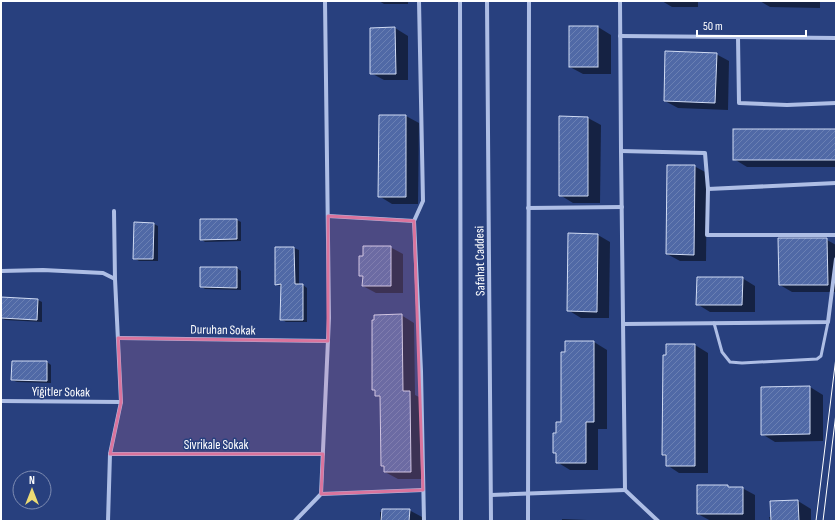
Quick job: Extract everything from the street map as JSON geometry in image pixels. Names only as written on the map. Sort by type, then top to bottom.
[{"type":"street","points":[[295,521],[321,494],[329,318],[325,1]]},
{"type":"street","points":[[419,1],[423,201],[414,221],[421,371],[424,521]]},
{"type":"street","name":"Safahat Caddesi","points":[[460,1],[461,521]]},
{"type":"street","name":"Safahat Caddesi","points":[[486,1],[491,521]]},
{"type":"street","points":[[528,521],[529,1]]},
{"type":"street","points":[[620,1],[625,490]]},
{"type":"street","points":[[620,36],[836,38]]},
{"type":"street","points":[[738,37],[739,103],[787,105],[836,103]]},
{"type":"street","points":[[621,151],[705,152],[708,189],[707,235],[836,235]]},
{"type":"street","points":[[708,189],[836,183]]},
{"type":"street","points":[[528,208],[622,207]]},
{"type":"street","points":[[108,521],[110,454],[121,402],[115,279],[114,211]]},
{"type":"street","points":[[328,216],[414,221]]},
{"type":"street","points":[[624,324],[828,322],[836,259]]},
{"type":"street","points":[[1,270],[44,270],[103,274],[115,279]]},
{"type":"street","name":"Duruhan Sokak","points":[[118,338],[328,341]]},
{"type":"street","name":"Yiğitler Sokak","points":[[1,401],[121,402]]},
{"type":"street","name":"Sivrikale Sokak","points":[[110,454],[323,454]]},
{"type":"street","points":[[321,494],[423,490]]},
{"type":"street","points":[[491,495],[625,490],[658,521]]},
{"type":"lane","points":[[714,323],[722,352],[730,362],[742,363],[817,359],[821,356],[828,322]]},
{"type":"highlighted area","points":[[328,216],[414,221],[423,490],[321,494],[323,454],[110,454],[121,402],[118,338],[328,341]]},
{"type":"building","points":[[569,26],[598,26],[598,67],[569,67]]},
{"type":"building","points":[[395,27],[396,74],[370,74],[370,28]]},
{"type":"building","points":[[665,51],[717,53],[715,103],[664,101]]},
{"type":"building","points":[[379,115],[406,115],[406,197],[378,197]]},
{"type":"building","points":[[559,116],[588,117],[588,196],[559,196]]},
{"type":"building","points":[[733,129],[836,129],[836,160],[733,160]]},
{"type":"building","points":[[667,165],[695,165],[694,255],[666,254]]},
{"type":"building","points":[[200,219],[237,219],[237,239],[200,240]]},
{"type":"building","points":[[134,222],[154,223],[153,259],[133,259]]},
{"type":"building","points":[[568,233],[598,234],[597,312],[567,311]]},
{"type":"building","points":[[778,238],[827,238],[828,285],[779,285]]},
{"type":"building","points":[[363,246],[391,246],[391,286],[362,286],[363,276],[359,276],[359,256],[363,256]]},
{"type":"building","points":[[275,247],[294,247],[295,284],[303,284],[303,320],[280,320],[281,284],[275,285]]},
{"type":"building","points":[[200,267],[237,267],[237,288],[200,287]]},
{"type":"building","points":[[697,277],[743,277],[742,305],[696,305]]},
{"type":"building","points":[[1,297],[38,299],[37,320],[1,318]]},
{"type":"building","points":[[402,314],[403,391],[410,391],[411,472],[384,472],[384,466],[381,466],[380,396],[375,396],[375,390],[372,390],[372,320],[374,320],[374,315]]},
{"type":"building","points":[[565,341],[594,341],[594,422],[586,422],[586,463],[556,463],[556,453],[553,453],[553,433],[556,433],[556,422],[561,422],[561,352],[565,352]]},
{"type":"building","points":[[666,344],[695,344],[695,466],[666,466],[666,455],[662,455],[663,355],[666,355]]},
{"type":"building","points":[[12,361],[47,361],[47,381],[11,380]]},
{"type":"building","points":[[810,386],[810,434],[761,435],[761,387]]},
{"type":"building","points":[[697,485],[728,485],[728,487],[743,487],[743,514],[697,514]]},
{"type":"building","points":[[798,500],[799,521],[771,521],[770,501]]},
{"type":"building","points":[[382,509],[410,509],[409,521],[381,521]]},
{"type":"tram line","points":[[816,521],[836,357]]},
{"type":"tram line","points":[[823,521],[836,413]]}]
